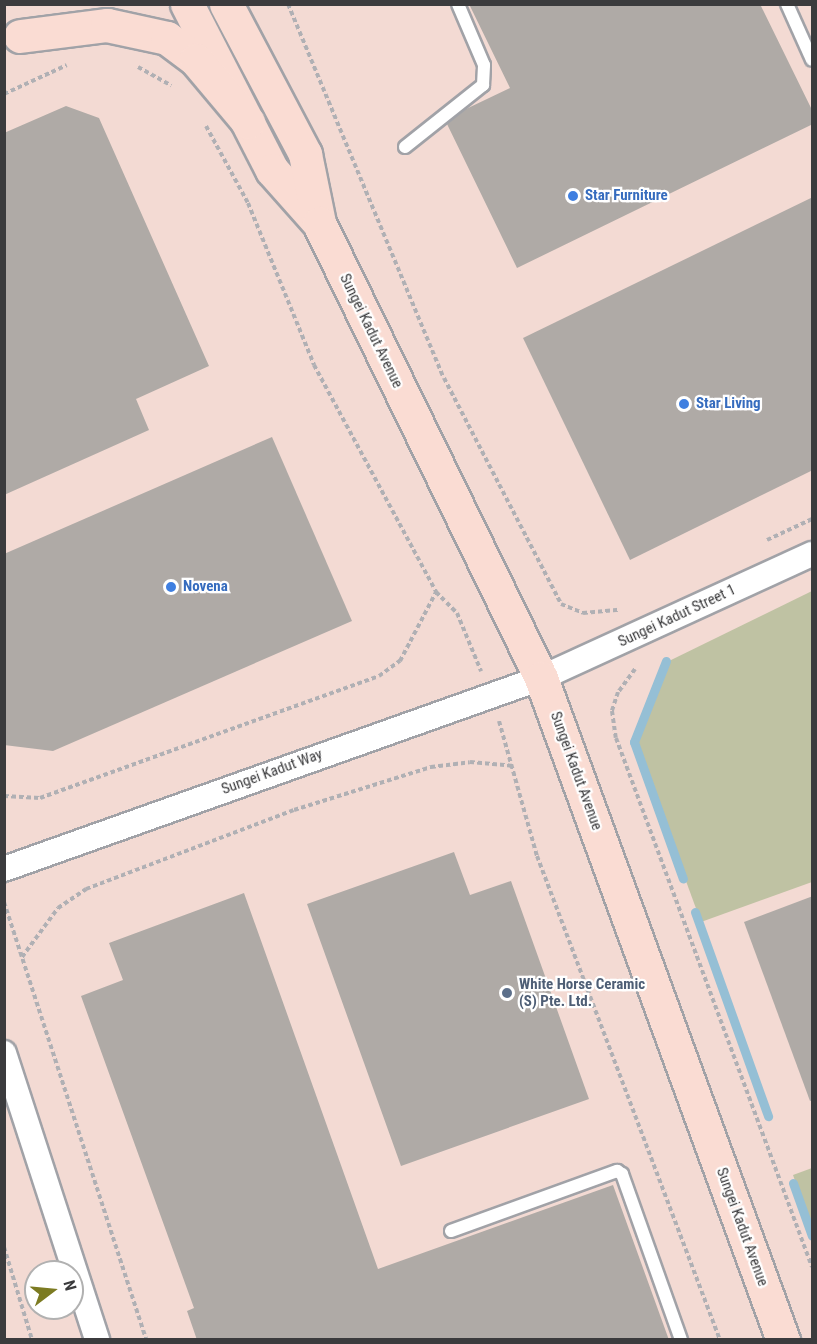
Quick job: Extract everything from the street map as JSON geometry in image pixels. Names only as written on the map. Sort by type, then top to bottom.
[{"type":"street","points":[[12,39],[71,4]]},
{"type":"street","name":"Sungei Kadut Avenue","points":[[188,4],[272,170],[319,223]]},
{"type":"street","name":"Sungei Kadut Avenue","points":[[226,4],[305,154],[319,223],[541,678],[783,1340]]},
{"type":"street","points":[[12,39],[107,25],[144,30],[167,38],[196,60],[248,122]]},
{"type":"street","name":"Sungei Kadut Street 1","points":[[541,678],[813,554]]},
{"type":"street","name":"Sungei Kadut Way","points":[[4,869],[541,678]]},
{"type":"street","points":[[4,1053],[97,1340]]},
{"type":"lane","points":[[405,147],[483,85],[484,65],[458,4]]},
{"type":"lane","points":[[788,4],[813,60]]},
{"type":"lane","points":[[451,1231],[617,1171],[622,1174],[681,1340]]},
{"type":"path","points":[[288,4],[444,378],[561,604],[584,613]]},
{"type":"path","points":[[135,66],[144,30]]},
{"type":"path","points":[[4,94],[36,77],[75,64]]},
{"type":"path","points":[[4,796],[40,798],[379,676],[400,661],[436,592]]},
{"type":"path","points":[[618,692],[612,711],[616,738],[813,1267]]},
{"type":"path","points":[[22,957],[58,908],[86,889],[294,810],[431,767],[470,762],[515,766]]},
{"type":"path","points":[[4,902],[146,1340]]},
{"type":"path","points":[[4,1246],[32,1340]]},
{"type":"shaded area","points":[[5,5],[812,5],[812,1339],[5,1340]]},
{"type":"green space","points":[[812,591],[812,882],[701,922],[635,742],[669,661]]},
{"type":"green space","points":[[812,1168],[812,1230],[793,1175]]},
{"type":"building","name":"Star Furniture","points":[[469,4],[760,4],[813,112],[813,124],[517,268],[447,124],[466,109],[510,88]]},
{"type":"building","points":[[66,106],[99,118],[209,366],[136,399],[149,430],[4,495],[4,133]]},
{"type":"building","name":"Star Living","points":[[813,197],[813,470],[630,560],[523,338]]},
{"type":"building","name":"Novena","points":[[272,437],[352,621],[53,751],[4,745],[4,554]]},
{"type":"building","points":[[454,852],[470,895],[511,881],[589,1099],[401,1166],[307,904]]},
{"type":"building","points":[[244,893],[378,1269],[613,1185],[669,1340],[197,1340],[187,1311],[194,1308],[81,996],[123,980],[109,943]]},
{"type":"building","points":[[813,896],[813,1100],[810,1101],[744,922]]},
{"type":"waterway","points":[[666,661],[634,742],[683,879]]},
{"type":"waterway","points":[[695,912],[768,1116]]},
{"type":"waterway","points":[[793,1183],[812,1236]]},
{"type":"place","name":"Star Furniture","points":[[573,196]]},
{"type":"place","name":"Star Living","points":[[684,404]]},
{"type":"place","name":"Novena","points":[[171,587]]},
{"type":"place","name":"White Horse Ceramic (S) Pte. Ltd.","points":[[507,993]]}]
